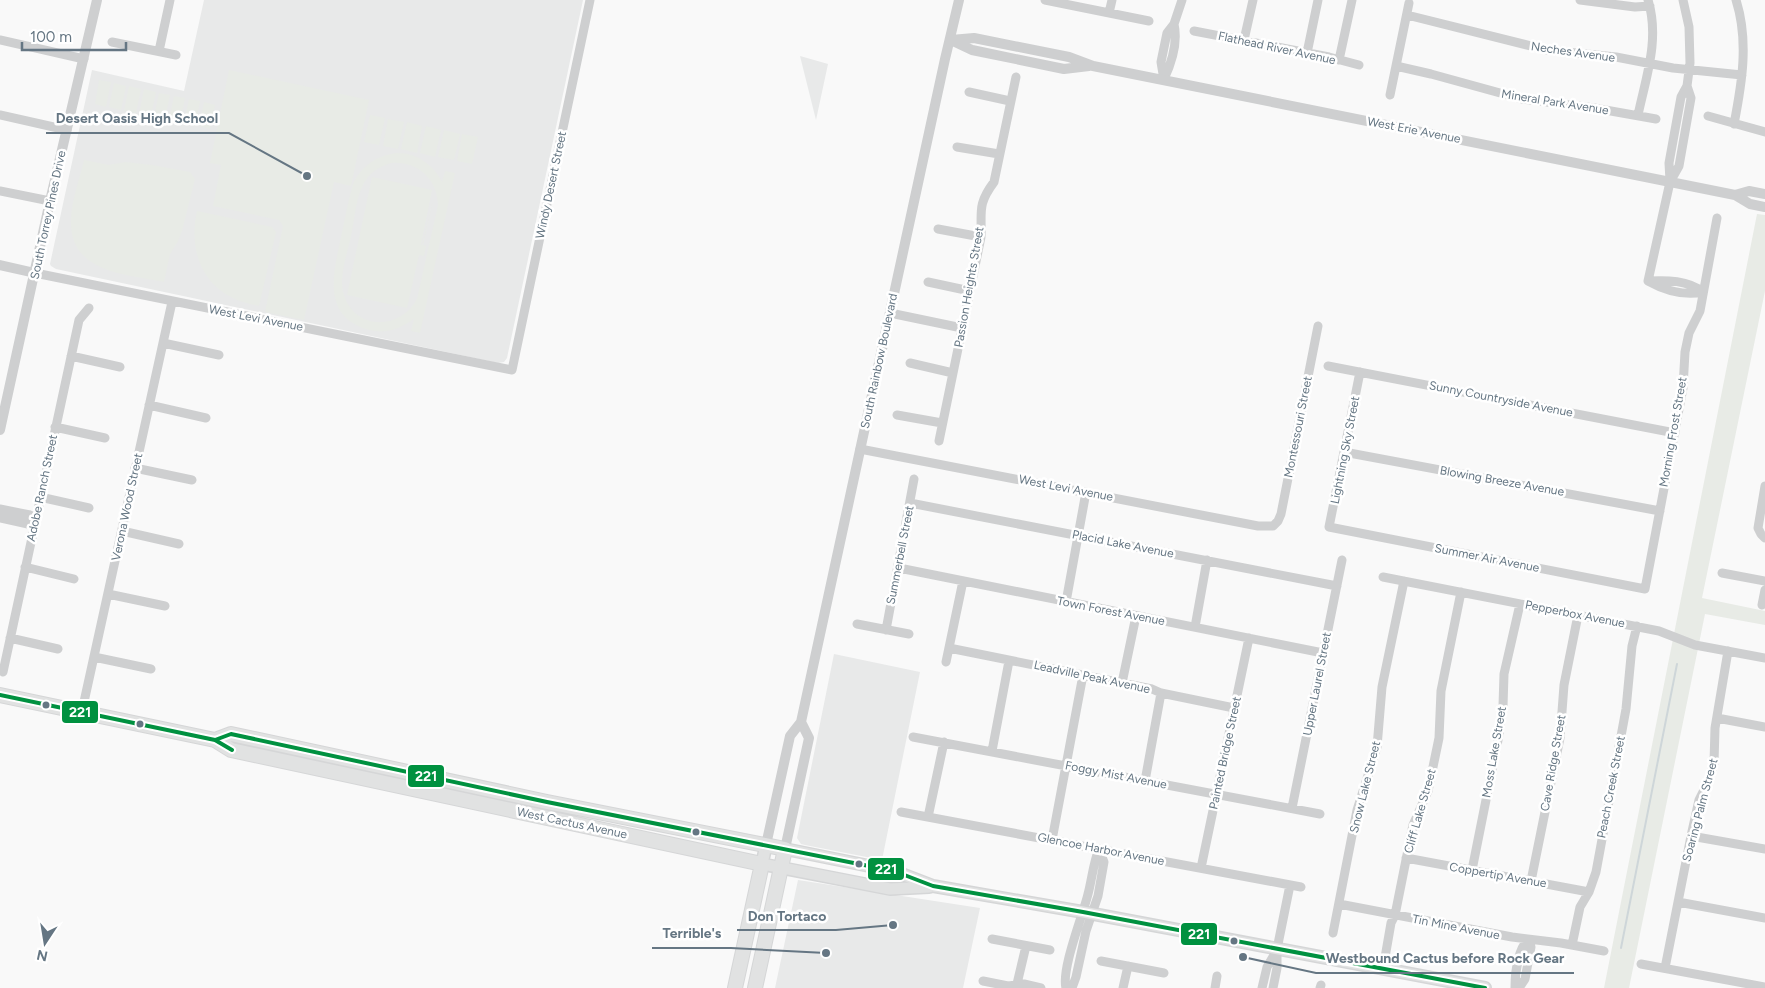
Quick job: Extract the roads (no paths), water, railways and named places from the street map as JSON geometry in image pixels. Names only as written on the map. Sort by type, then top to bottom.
[{"type":"main road","name":"West Cactus Avenue","points":[[0,694],[215,740],[231,750],[762,864],[890,889],[933,886]]},
{"type":"main road","name":"West Cactus Avenue","points":[[215,740],[231,734],[547,802],[894,871],[933,886],[1485,988]]},
{"type":"main road","name":"South Rainbow Boulevard","points":[[735,988],[766,846]]},
{"type":"main road","name":"South Rainbow Boulevard","points":[[755,988],[786,849]]},
{"type":"street","name":"South Torrey Pines Drive","points":[[0,430],[50,201],[97,0]]},
{"type":"street","points":[[159,52],[170,0]]},
{"type":"street","name":"Windy Desert Street","points":[[512,370],[590,0]]},
{"type":"street","name":"South Rainbow Boulevard","points":[[766,846],[790,736],[801,722],[959,0]]},
{"type":"street","points":[[1046,0],[1149,21]]},
{"type":"street","points":[[1110,13],[1112,0]]},
{"type":"street","points":[[1164,80],[1171,64],[1176,34],[1174,24],[1182,0]]},
{"type":"street","points":[[1244,40],[1253,0]]},
{"type":"street","points":[[1307,53],[1318,0]]},
{"type":"street","points":[[1340,60],[1352,0]]},
{"type":"street","points":[[1580,0],[1635,7],[1649,3],[1654,30],[1653,42],[1638,115]]},
{"type":"street","points":[[1683,0],[1689,27],[1691,50],[1687,86],[1682,97],[1669,163],[1670,182],[1648,281],[1665,280],[1696,286],[1703,292]]},
{"type":"street","points":[[1734,124],[1742,75],[1742,30],[1736,0]]},
{"type":"street","points":[[1390,95],[1409,3]]},
{"type":"street","name":"Neches Avenue","points":[[1407,15],[1531,46],[1565,52],[1616,57],[1649,64],[1742,75]]},
{"type":"street","name":"Flathead River Avenue","points":[[1194,31],[1359,65]]},
{"type":"street","name":"West Erie Avenue","points":[[951,40],[974,38],[1069,57],[1093,66],[1735,196],[1750,204],[1765,207]]},
{"type":"street","points":[[0,40],[84,59]]},
{"type":"street","points":[[112,42],[176,55]]},
{"type":"street","name":"Mineral Park Avenue","points":[[1396,66],[1522,99],[1594,108],[1656,119]]},
{"type":"street","name":"Passion Heights Street","points":[[939,441],[981,237],[981,205],[985,194],[994,182],[1016,77]]},
{"type":"street","points":[[969,92],[1010,101]]},
{"type":"street","points":[[0,116],[67,130]]},
{"type":"street","points":[[1708,116],[1765,132]]},
{"type":"street","points":[[957,146],[999,154]]},
{"type":"street","points":[[0,191],[50,201]]},
{"type":"street","name":"West Erie Avenue","points":[[1735,196],[1749,191],[1765,194]]},
{"type":"street","name":"Morning Frost Street","points":[[1645,589],[1683,388],[1685,352],[1689,333],[1700,311],[1717,218]]},
{"type":"street","points":[[938,228],[981,237]]},
{"type":"street","name":"West Levi Avenue","points":[[0,266],[512,370]]},
{"type":"street","points":[[928,282],[970,291]]},
{"type":"street","name":"Verona Wood Street","points":[[82,712],[172,302]]},
{"type":"street","name":"Adobe Ranch Street","points":[[3,672],[34,521],[79,320],[89,308]]},
{"type":"street","points":[[890,313],[962,328]]},
{"type":"street","name":"Montessouri Street","points":[[1273,526],[1281,514],[1318,326]]},
{"type":"street","points":[[163,343],[219,355]]},
{"type":"street","points":[[71,356],[120,368]]},
{"type":"street","points":[[910,363],[953,373]]},
{"type":"street","name":"Sunny Countryside Avenue","points":[[1328,366],[1674,432]]},
{"type":"street","name":"Lightning Sky Street","points":[[1329,527],[1360,372]]},
{"type":"street","points":[[149,405],[206,418]]},
{"type":"street","points":[[898,415],[942,424]]},
{"type":"street","points":[[55,427],[105,438]]},
{"type":"street","name":"West Levi Avenue","points":[[860,449],[1258,526],[1273,526]]},
{"type":"street","name":"Blowing Breeze Avenue","points":[[1344,452],[1660,511]]},
{"type":"street","points":[[135,468],[192,480]]},
{"type":"street","name":"Summerbell Street","points":[[886,630],[914,479]]},
{"type":"street","points":[[1763,536],[1758,528],[1758,520],[1765,486]]},
{"type":"street","points":[[1066,602],[1086,492]]},
{"type":"street","points":[[40,497],[89,508]]},
{"type":"street","name":"Placid Lake Avenue","points":[[910,503],[1337,586]]},
{"type":"street","points":[[0,509],[30,515],[34,521],[28,524],[0,518]]},
{"type":"street","name":"Summer Air Avenue","points":[[1329,527],[1645,589]]},
{"type":"street","points":[[122,531],[179,544]]},
{"type":"street","points":[[1195,627],[1207,560]]},
{"type":"street","name":"Upper Laurel Street","points":[[1292,808],[1342,560]]},
{"type":"street","points":[[25,568],[74,579]]},
{"type":"street","name":"Town Forest Avenue","points":[[899,568],[1323,653]]},
{"type":"street","points":[[1722,572],[1765,581]]},
{"type":"street","name":"Pepperbox Avenue","points":[[1383,577],[1637,626],[1659,631],[1695,645],[1765,658]]},
{"type":"street","points":[[946,662],[963,581]]},
{"type":"street","name":"Snow Lake Street","points":[[1333,933],[1359,804],[1377,747],[1382,687],[1404,581]]},
{"type":"street","points":[[1762,605],[1765,590]]},
{"type":"street","name":"Cliff Lake Street","points":[[1383,969],[1391,923],[1395,915],[1413,825],[1428,791],[1439,738],[1441,691],[1461,592]]},
{"type":"street","points":[[108,594],[165,606]]},
{"type":"street","name":"Moss Lake Street","points":[[1472,870],[1500,728],[1505,669],[1520,604]]},
{"type":"street","name":"Cave Ridge Street","points":[[1531,881],[1560,738],[1564,685],[1578,615]]},
{"type":"street","points":[[1122,683],[1136,616]]},
{"type":"street","points":[[857,624],[909,634]]},
{"type":"street","name":"Peach Creek Street","points":[[1572,945],[1580,907],[1589,892],[1596,872],[1627,698],[1632,646],[1637,626]]},
{"type":"street","points":[[10,638],[58,649]]},
{"type":"street","name":"Painted Bridge Street","points":[[1201,868],[1249,638]]},
{"type":"street","name":"Leadville Peak Avenue","points":[[949,648],[1152,689],[1161,693],[1234,708]]},
{"type":"street","name":"Soaring Palm Street","points":[[1665,968],[1699,800],[1708,782],[1714,763],[1715,728],[1728,651]]},
{"type":"street","points":[[94,657],[151,669]]},
{"type":"street","points":[[992,752],[1009,661]]},
{"type":"street","points":[[1052,840],[1083,675]]},
{"type":"street","points":[[1145,781],[1161,693]]},
{"type":"street","points":[[1717,718],[1765,727]]},
{"type":"street","name":"South Rainbow Boulevard","points":[[786,849],[809,738],[801,722]]},
{"type":"street","name":"Foggy Mist Avenue","points":[[913,736],[1320,814]]},
{"type":"street","points":[[928,817],[944,742]]},
{"type":"street","name":"Glencoe Harbor Avenue","points":[[901,812],[1301,887]]},
{"type":"street","points":[[1691,836],[1765,849]]},
{"type":"street","points":[[1072,988],[1086,931],[1095,860],[1099,849]]},
{"type":"street","name":"Coppertip Avenue","points":[[1406,858],[1589,892]]},
{"type":"street","points":[[1273,988],[1277,968],[1277,949],[1290,885]]},
{"type":"street","points":[[1678,902],[1765,918]]},
{"type":"street","name":"Tin Mine Avenue","points":[[1339,904],[1604,951]]},
{"type":"street","points":[[1066,988],[1068,966],[1077,929],[1087,913]]},
{"type":"street","points":[[992,938],[1050,950]]},
{"type":"street","points":[[1515,988],[1515,978],[1522,946],[1528,939],[1531,947],[1525,979],[1519,988]]},
{"type":"street","points":[[1017,986],[1026,946]]},
{"type":"street","points":[[1262,988],[1267,967],[1277,949]]},
{"type":"street","points":[[1101,961],[1164,973]]},
{"type":"street","points":[[1641,964],[1665,968],[1721,983],[1765,987]]},
{"type":"street","points":[[1123,988],[1128,966]]},
{"type":"street","points":[[1215,988],[1217,976]]},
{"type":"street","points":[[983,981],[1008,986],[1024,984],[1041,988]]},
{"type":"waterway","points":[[1621,948],[1677,664]]},
{"type":"place","name":"Desert Oasis High School","points":[[307,176]]},
{"type":"place","name":"Don Tortaco","points":[[893,925]]},
{"type":"place","name":"Terrible's","points":[[826,953]]},
{"type":"place","name":"Westbound Cactus before Rock Gear","points":[[1243,957]]}]
